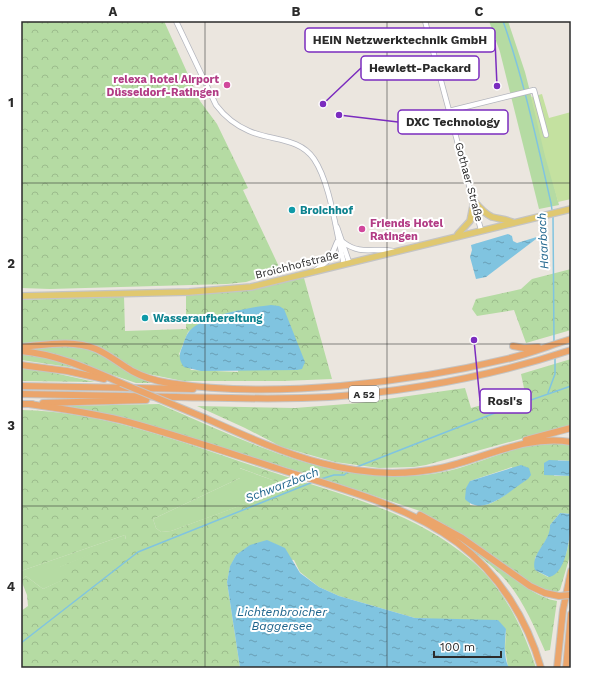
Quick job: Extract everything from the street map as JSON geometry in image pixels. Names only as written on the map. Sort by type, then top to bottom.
[{"type":"highway","name":"A 52","points":[[21,386],[280,389],[330,386],[427,375],[512,358],[546,345],[571,339]]},
{"type":"highway","points":[[21,347],[62,343],[84,345],[95,348],[133,372],[153,380],[188,385],[239,388]]},
{"type":"highway","points":[[513,346],[524,348],[546,345]]},
{"type":"highway","name":"A 52","points":[[21,394],[295,398],[363,394],[448,382],[550,357],[571,350]]},
{"type":"highway","points":[[21,351],[35,352],[64,360],[122,383],[280,451],[305,460],[353,470],[396,472],[438,468],[517,446],[546,441],[571,442]]},
{"type":"highway","points":[[21,365],[67,371],[122,383]]},
{"type":"highway","points":[[21,404],[155,400],[175,397]]},
{"type":"highway","points":[[29,404],[85,412],[128,422],[364,496],[430,524],[459,544],[489,572],[502,588],[523,621],[541,668]]},
{"type":"highway","points":[[517,446],[530,439],[571,428]]},
{"type":"highway","points":[[395,508],[415,513],[432,520],[462,538],[530,586],[545,593],[559,596],[571,595]]},
{"type":"highway","points":[[557,668],[563,610],[571,571]]},
{"type":"highway","points":[[566,668],[571,614]]},
{"type":"main road","points":[[474,201],[484,212],[492,217],[504,218],[512,222]]},
{"type":"main road","points":[[456,236],[468,225],[472,215],[474,201]]},
{"type":"main road","name":"Broichhofstraße","points":[[21,296],[218,291],[251,287],[393,251],[571,209]]},
{"type":"street","points":[[176,21],[216,105],[223,114],[234,124],[250,132],[293,143],[303,148],[310,154],[323,178],[338,238],[347,263]]},
{"type":"street","name":"Gothaer Straße","points":[[425,21],[482,230]]},
{"type":"street","points":[[449,111],[534,90],[546,135]]},
{"type":"street","points":[[336,226],[343,242],[347,263]]},
{"type":"street","points":[[314,271],[330,259],[336,247],[338,238]]},
{"type":"street","points":[[343,242],[355,249],[371,251],[384,249],[393,251]]},
{"type":"green space","points":[[21,21],[164,21],[200,101],[217,124],[248,188],[243,190],[281,271],[246,282],[227,284],[50,289],[21,288]]},
{"type":"green space","points":[[489,21],[508,21],[525,72],[559,205],[539,209],[500,52]]},
{"type":"green space","points":[[542,94],[549,118],[571,112],[571,199],[558,202],[531,97]]},
{"type":"green space","points":[[571,269],[571,330],[526,343],[514,310],[477,316],[472,309],[476,299],[521,289],[532,279]]},
{"type":"green space","points":[[304,278],[332,379],[283,381],[183,381],[143,373],[86,343],[59,340],[21,344],[21,300],[124,296],[125,331],[186,329],[186,294],[247,290]],"holes":[[[235,311],[238,372],[191,370],[179,354],[188,332],[199,324]]]},
{"type":"green space","points":[[72,345],[94,350],[159,383],[136,383],[43,351],[27,349]]},
{"type":"green space","points":[[21,353],[48,357],[76,368],[21,360]]},
{"type":"green space","points":[[571,359],[571,425],[414,467],[379,468],[335,462],[282,447],[197,406],[295,408],[359,403],[465,388],[471,408],[525,393],[521,374]]},
{"type":"green space","points":[[21,368],[41,370],[95,382],[21,381]]},
{"type":"green space","points":[[159,404],[261,447],[295,459],[329,468],[364,474],[400,476],[438,473],[520,448],[554,443],[571,445],[571,461],[558,460],[554,476],[571,476],[571,514],[560,513],[550,525],[551,532],[535,558],[535,570],[548,577],[566,554],[571,534],[571,552],[560,590],[557,592],[535,587],[454,530],[420,511],[336,483],[128,419],[68,406]],"holes":[[[512,467],[519,484],[502,497],[490,503],[477,506],[470,505],[470,481]]]},
{"type":"green space","points":[[21,410],[84,416],[147,431],[349,496],[400,516],[425,529],[449,543],[471,560],[493,583],[511,610],[525,638],[536,668],[508,668],[505,648],[506,629],[451,620],[415,618],[339,596],[319,587],[300,572],[294,560],[236,555],[230,567],[227,582],[240,668],[21,668],[21,611],[28,606],[27,595],[21,580],[26,576],[43,589],[62,580],[59,567],[126,539],[125,535],[21,571]],"holes":[[[240,468],[291,487],[171,531],[161,532],[156,528],[153,519],[240,478]]]},
{"type":"green space","points":[[239,468],[292,487],[171,531],[161,532],[156,528],[153,519],[240,478]]},
{"type":"green space","points":[[125,535],[126,540],[60,567],[63,580],[43,589],[26,576],[21,580],[21,571]]},
{"type":"green space","points":[[454,537],[480,553],[529,589],[557,601],[550,650],[545,651],[526,610],[507,582],[489,564]]},
{"type":"water","points":[[508,234],[512,236],[513,241],[517,243],[540,236],[486,277],[476,279],[470,257],[472,250],[471,245]]},
{"type":"water","points":[[271,305],[279,306],[284,309],[305,362],[302,369],[201,371],[184,367],[180,359],[181,351],[187,334],[194,327],[226,313]]},
{"type":"water","points":[[549,460],[571,461],[571,476],[544,475],[544,463]]},
{"type":"water","points":[[521,465],[529,468],[531,475],[528,479],[506,495],[489,504],[480,506],[472,504],[465,499],[466,488],[470,481]]},
{"type":"water","points":[[560,513],[571,514],[569,540],[564,560],[560,568],[555,574],[549,577],[535,570],[535,558],[547,537],[550,525]]},
{"type":"water","name":"Lichtenbroicher Baggersee","points":[[267,540],[285,548],[300,573],[319,587],[339,596],[415,618],[498,620],[506,629],[505,654],[509,668],[240,668],[227,582],[230,566],[236,555],[250,545]]},
{"type":"waterway","name":"Haarbach","points":[[503,21],[524,88],[551,203],[553,217],[554,343]]},
{"type":"waterway","name":"Haarbach","points":[[548,393],[555,374],[555,356]]},
{"type":"waterway","name":"Schwarzbach","points":[[354,468],[505,409],[571,386]]},
{"type":"waterway","name":"Schwarzbach","points":[[321,479],[334,475],[344,475],[349,471]]},
{"type":"waterway","name":"Schwarzbach","points":[[21,643],[138,552],[313,482]]},
{"type":"place","name":"relexa hotel Airport Düsseldorf-Ratingen","points":[[227,85]]},
{"type":"place","name":"HEIN Netzwerktechnik GmbH","points":[[497,86]]},
{"type":"place","name":"Hewlett-Packard","points":[[323,104]]},
{"type":"place","name":"DXC Technology","points":[[339,115]]},
{"type":"place","name":"Broichhof","points":[[292,210]]},
{"type":"place","name":"Friends Hotel Ratingen","points":[[362,229]]},
{"type":"place","name":"Wasseraufbereitung","points":[[145,318]]},
{"type":"place","name":"Rosi's","points":[[474,340]]}]
